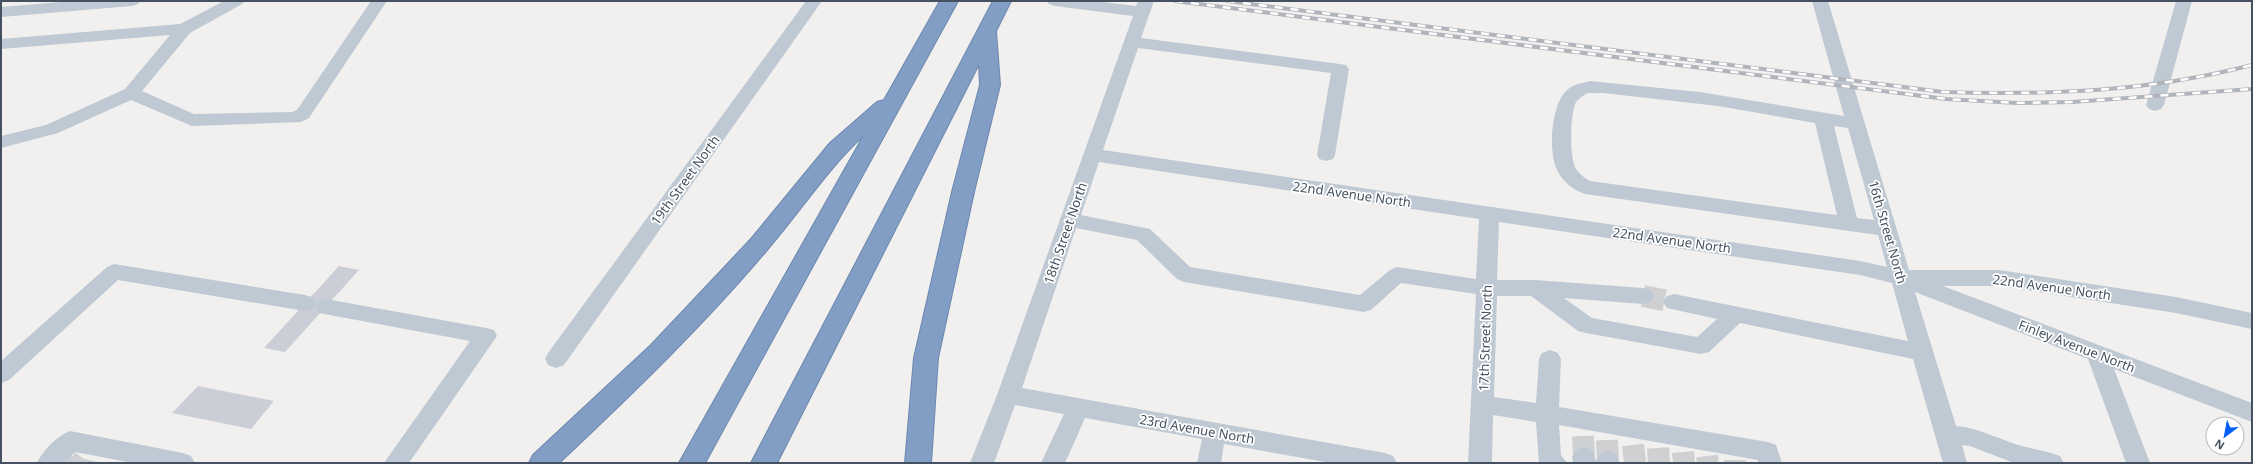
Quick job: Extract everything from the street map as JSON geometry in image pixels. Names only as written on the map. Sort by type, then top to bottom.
[{"type":"highway","points":[[692,463],[949,1]]},
{"type":"highway","points":[[764,463],[1002,1]]},
{"type":"highway","points":[[918,463],[926,358],[963,192],[990,85],[989,28]]},
{"type":"highway","points":[[542,463],[660,352],[758,245],[837,148],[897,94]]},
{"type":"street","points":[[1,12],[132,1]]},
{"type":"street","points":[[1,44],[184,28],[236,1]]},
{"type":"street","points":[[131,93],[192,120],[295,118],[303,114],[378,1]]},
{"type":"street","name":"19th Street North","points":[[556,359],[814,1]]},
{"type":"street","points":[[1055,1],[1144,6]]},
{"type":"street","name":"16th Street North","points":[[1820,1],[1955,463]]},
{"type":"street","points":[[2155,105],[2184,1]]},
{"type":"street","name":"18th Street North","points":[[982,463],[1008,395],[1144,6]]},
{"type":"street","points":[[1,142],[52,129],[131,93],[184,28]]},
{"type":"street","points":[[1131,42],[1340,69],[1326,155]]},
{"type":"street","points":[[1856,123],[1823,120],[1773,109],[1642,91],[1590,87],[1578,90],[1567,103],[1564,112],[1563,161],[1566,171],[1574,181],[1585,187],[1690,203],[1887,229]]},
{"type":"street","points":[[1823,120],[1849,224]]},
{"type":"street","name":"22nd Avenue North","points":[[1092,156],[1860,268],[1902,278],[1999,278],[2176,305],[2252,321]]},
{"type":"street","name":"17th Street North","points":[[1480,463],[1489,214]]},
{"type":"street","points":[[1069,220],[1143,234],[1184,274],[1364,304],[1397,275],[1487,288],[1535,288],[1643,296]]},
{"type":"street","points":[[1,374],[114,272],[316,305],[486,336],[396,463]]},
{"type":"street","name":"Finley Avenue North","points":[[1902,278],[2098,355],[2252,413]]},
{"type":"street","points":[[1535,288],[1586,325],[1701,346],[1736,314]]},
{"type":"street","points":[[1674,302],[1923,352]]},
{"type":"street","points":[[2098,355],[2138,463]]},
{"type":"street","points":[[1550,359],[1548,414],[1550,462],[1555,463]]},
{"type":"street","name":"23rd Avenue North","points":[[1008,395],[1215,432],[1354,460],[1385,463]]},
{"type":"street","points":[[1482,404],[1548,414],[1584,444],[1608,447],[1633,437],[1734,453],[1768,452],[1770,463]]},
{"type":"street","points":[[1053,463],[1078,408]]},
{"type":"street","points":[[1209,463],[1215,432]]},
{"type":"street","points":[[1947,434],[1971,437],[2004,456],[2052,463]]},
{"type":"street","points":[[49,463],[70,441],[135,458]]},
{"type":"building","points":[[339,266],[359,270],[285,352],[264,348]]},
{"type":"building","points":[[198,386],[274,401],[251,429],[172,413]]},
{"type":"building","points":[[66,455],[98,462],[98,463],[59,463]]},
{"type":"tunnel","points":[[1643,296],[1674,302]]},
{"type":"tunnel","points":[[1583,436],[1584,457]]},
{"type":"tunnel","points":[[1607,440],[1608,461]]},
{"type":"tunnel","points":[[1633,445],[1635,463]]},
{"type":"tunnel","points":[[1658,448],[1659,463]]},
{"type":"tunnel","points":[[1683,452],[1684,463]]},
{"type":"tunnel","points":[[1707,456],[1708,463]]},
{"type":"tunnel","points":[[81,463],[84,459]]},
{"type":"railway","points":[[1175,1],[1946,99],[2017,103],[2072,102],[2252,89]]},
{"type":"railway","points":[[1227,1],[1943,92],[2022,93],[2099,90],[2175,81],[2252,65]]}]
